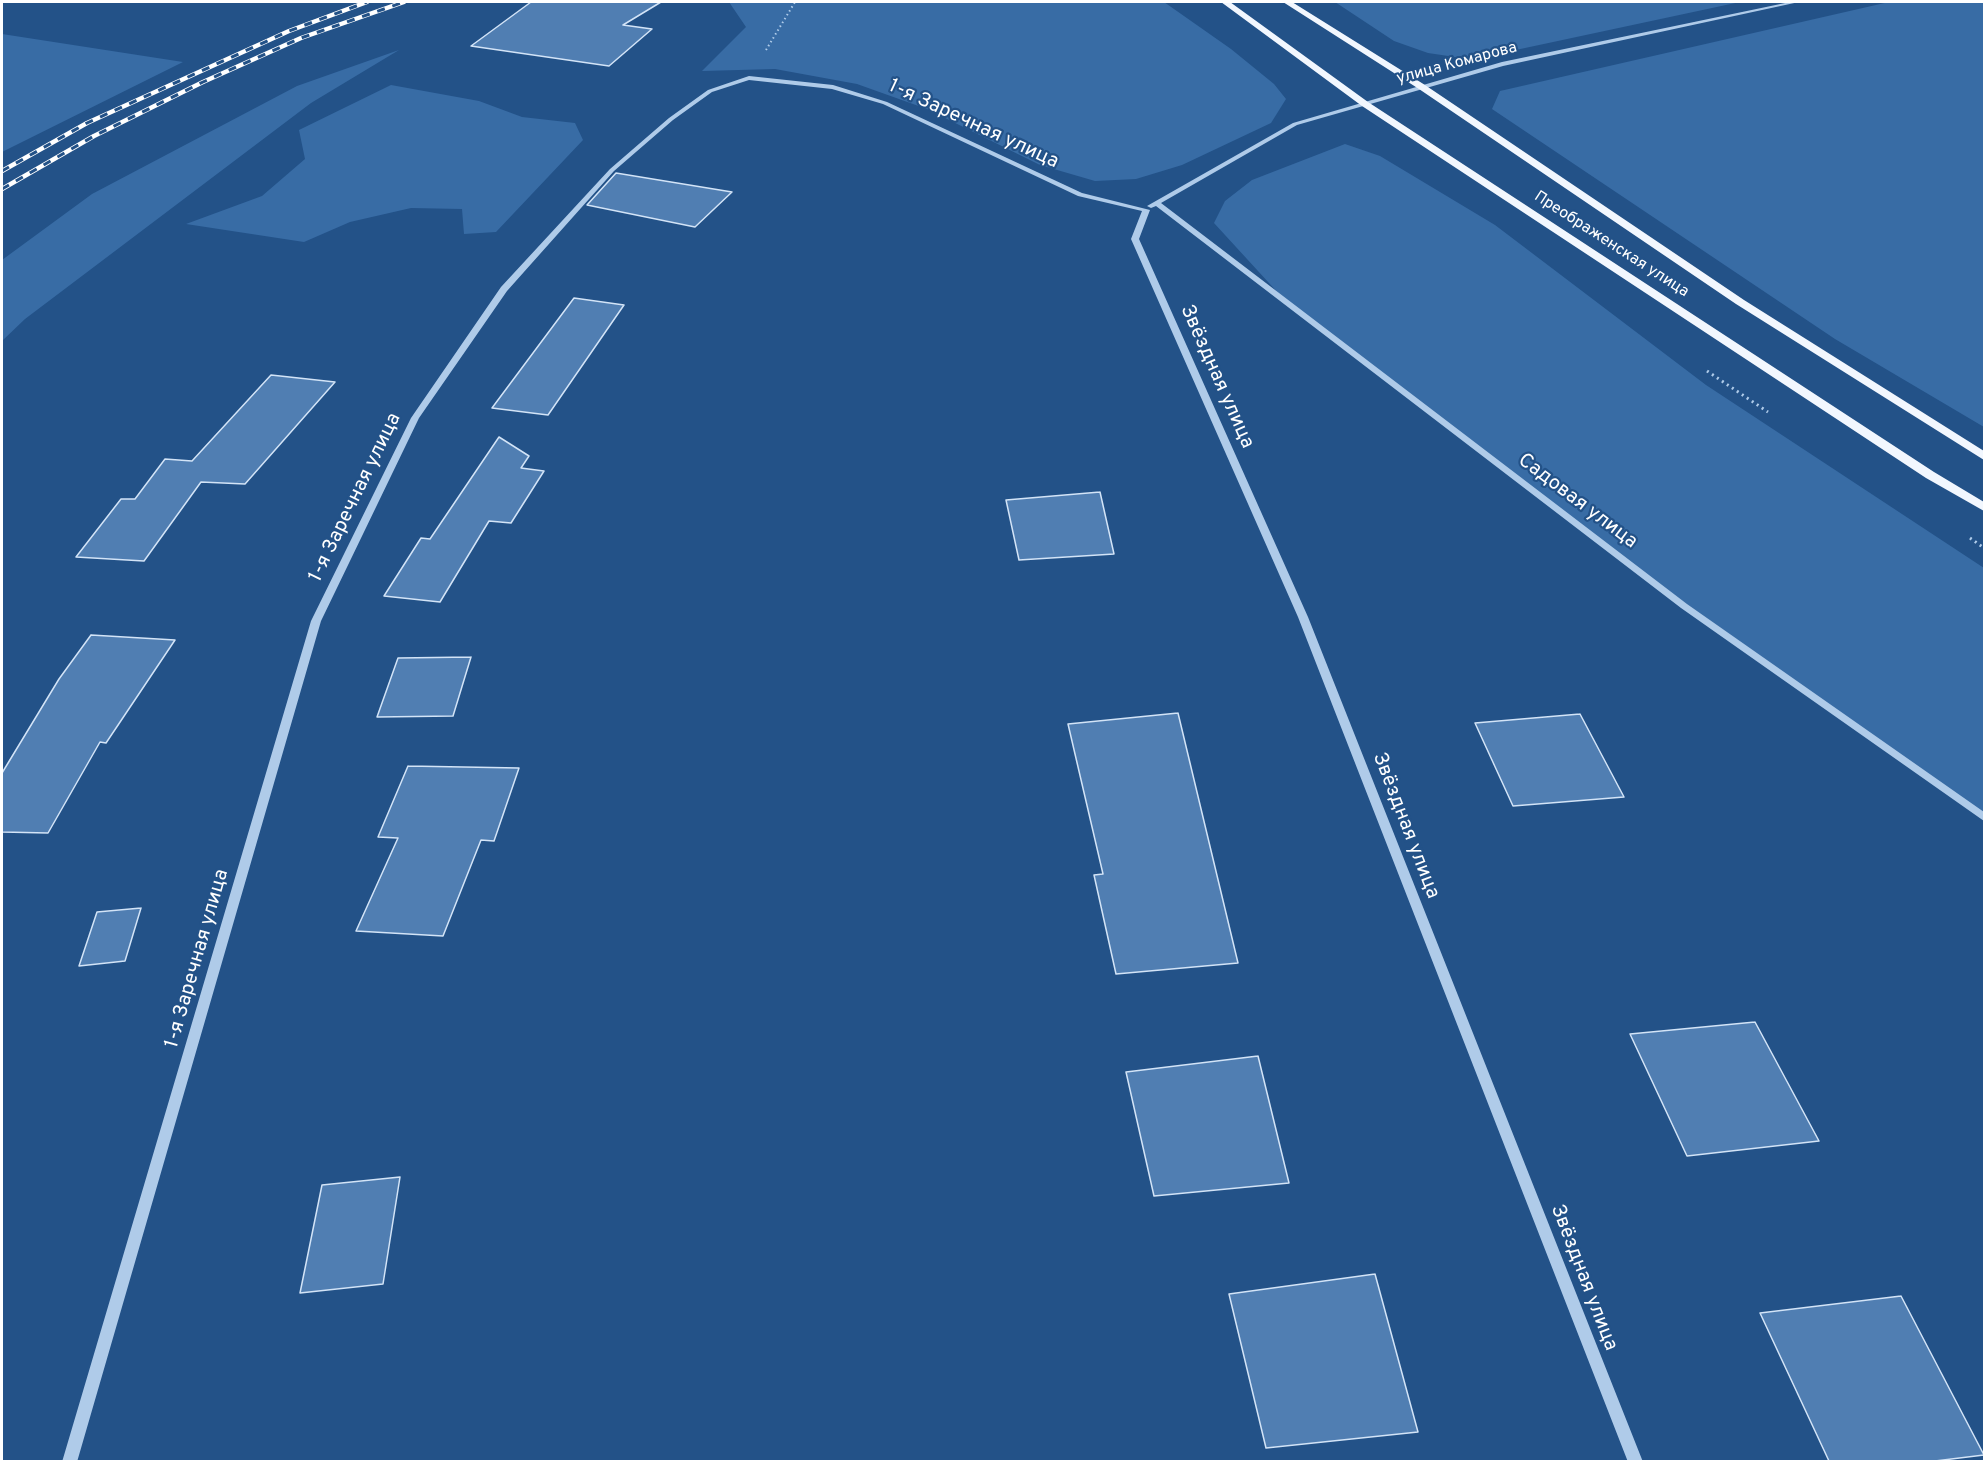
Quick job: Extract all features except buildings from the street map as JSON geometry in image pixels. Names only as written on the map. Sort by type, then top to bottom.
[{"type":"main road","name":"Преображенская улица","points":[[1225,2],[1365,104],[1930,475],[1984,507]]},
{"type":"main road","name":"Преображенская улица","points":[[1287,2],[1422,87],[1740,302],[1984,456]]},
{"type":"street","name":"улица Комарова","points":[[1146,210],[1295,124],[1502,64],[1796,2]]},
{"type":"street","name":"1-я Заречная улица","points":[[69,1461],[316,621],[414,418],[504,289],[612,170],[671,119],[710,91],[750,78],[833,87],[885,103],[1080,195],[1146,210]]},
{"type":"street","name":"Садовая улица","points":[[1157,203],[1684,606],[1984,817]]},
{"type":"street","name":"Звёздная улица","points":[[1146,210],[1135,239],[1303,617],[1636,1461]]},
{"type":"path","points":[[750,78],[795,2]]},
{"type":"path","points":[[1706,371],[1775,417]]},
{"type":"path","points":[[1965,535],[1984,548]]},
{"type":"shaded area","points":[[729,2],[1164,2],[1231,49],[1274,84],[1286,99],[1271,123],[1182,165],[1136,179],[1095,181],[1040,165],[927,109],[857,84],[775,69],[702,71],[746,27]]},
{"type":"shaded area","points":[[1335,2],[1740,2],[1483,57],[1462,58],[1428,53],[1394,41]]},
{"type":"shaded area","points":[[1889,2],[1984,2],[1984,427],[1835,339],[1492,109],[1500,91]]},
{"type":"shaded area","points":[[2,34],[183,62],[2,152]]},
{"type":"shaded area","points":[[399,50],[311,103],[25,319],[2,341],[2,260],[92,194],[297,86]]},
{"type":"shaded area","points":[[391,85],[479,101],[522,117],[575,123],[583,140],[496,232],[464,234],[462,209],[411,208],[350,222],[304,242],[186,224],[262,196],[305,159],[299,130]]},
{"type":"shaded area","points":[[1345,144],[1380,156],[1495,225],[1706,385],[1984,568],[1984,814],[1681,600],[1291,307],[1214,223],[1225,201],[1252,180]]},
{"type":"railway","points":[[2,171],[87,123],[289,31],[367,2]]},
{"type":"railway","points":[[2,189],[94,136],[203,82],[301,38],[404,2]]}]
